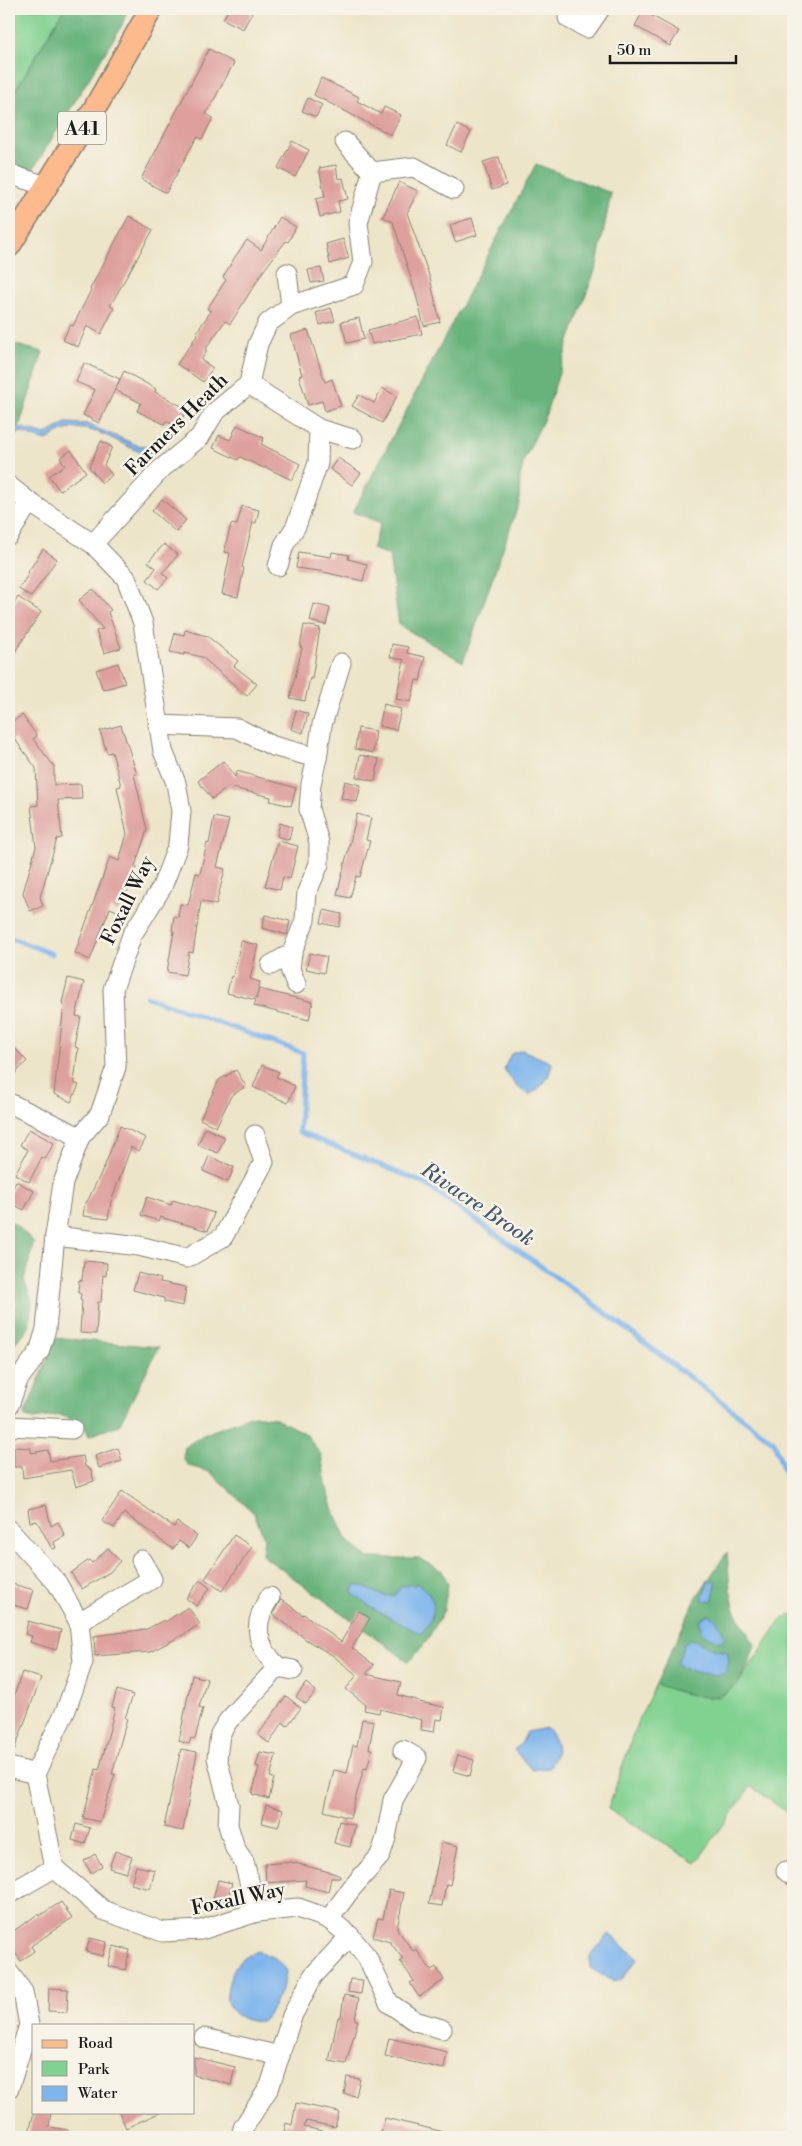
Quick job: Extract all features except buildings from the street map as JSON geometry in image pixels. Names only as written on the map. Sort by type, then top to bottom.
[{"type":"main road","name":"A41","points":[[9,246],[95,108],[151,9]]},
{"type":"street","points":[[568,18],[587,28],[600,9]]},
{"type":"street","points":[[345,142],[372,172],[414,167],[454,189]]},
{"type":"street","name":"Farmers Heath","points":[[93,544],[160,470],[200,437],[214,413],[249,384],[258,344],[268,323],[291,306],[354,285],[363,262],[358,222],[372,172]]},
{"type":"street","points":[[9,174],[46,186]]},
{"type":"street","points":[[288,273],[291,306]]},
{"type":"street","points":[[249,384],[319,429],[353,439]]},
{"type":"street","points":[[278,566],[284,545],[304,528],[318,463],[319,429]]},
{"type":"street","name":"Foxall Way","points":[[9,486],[29,502],[93,544],[126,578],[144,623],[158,725],[164,751],[176,783],[181,812],[178,844],[162,887],[132,935],[113,989],[116,1067],[100,1114],[80,1137],[63,1183],[55,1236],[46,1328],[39,1352],[18,1380],[9,1404]]},
{"type":"street","points":[[9,535],[29,502]]},
{"type":"street","points":[[296,984],[290,969],[292,953],[305,920],[307,892],[319,864],[319,842],[309,809],[311,784],[322,725],[341,663]]},
{"type":"street","points":[[158,725],[237,728],[273,746],[317,758]]},
{"type":"street","points":[[271,964],[292,953]]},
{"type":"street","points":[[9,1104],[80,1137]]},
{"type":"street","points":[[55,1236],[139,1246],[187,1258],[223,1237],[264,1162],[255,1135]]},
{"type":"street","points":[[9,1426],[72,1429]]},
{"type":"street","points":[[9,1530],[57,1583],[78,1622],[83,1662],[66,1710],[35,1774],[54,1868],[9,1894]]},
{"type":"street","points":[[78,1622],[160,1574],[142,1560]]},
{"type":"street","points":[[257,1912],[244,1862],[235,1848],[228,1825],[229,1805],[217,1758],[220,1734],[228,1721],[279,1664],[258,1633],[260,1612],[270,1597]]},
{"type":"street","points":[[329,1919],[351,1889],[380,1856],[394,1800],[417,1758],[403,1750]]},
{"type":"street","points":[[9,1767],[35,1774]]},
{"type":"street","name":"Foxall Way","points":[[54,1868],[103,1910],[163,1932],[202,1930],[257,1912],[298,1908],[329,1919],[350,1936],[367,1957],[389,2003],[414,2021],[442,2029]]},
{"type":"street","points":[[241,2137],[243,2128],[270,2086],[292,2016],[313,1976],[350,1936]]},
{"type":"street","points":[[9,1973],[22,1992],[29,2025],[9,2088]]},
{"type":"street","points":[[204,2038],[280,2056]]},
{"type":"green space","points":[[9,9],[64,9],[9,101]]},
{"type":"green space","points":[[64,9],[128,9],[122,25],[32,171],[9,165],[9,101]]},
{"type":"green space","points":[[536,164],[611,193],[597,265],[569,341],[546,414],[524,460],[520,477],[519,503],[463,662],[399,625],[389,555],[372,549],[381,523],[353,512]]},
{"type":"green space","points":[[9,343],[43,352],[19,427],[9,429]]},
{"type":"green space","points":[[9,1221],[15,1224],[34,1242],[24,1280],[32,1301],[29,1328],[9,1349]]},
{"type":"green space","points":[[56,1338],[159,1347],[119,1425],[89,1436],[84,1425],[60,1415],[33,1419],[24,1416]]},
{"type":"green space","points":[[253,1415],[275,1418],[306,1434],[321,1455],[327,1489],[347,1541],[369,1558],[419,1558],[442,1571],[448,1584],[444,1610],[426,1642],[409,1662],[262,1555],[264,1538],[254,1513],[210,1472],[189,1466],[183,1459],[185,1447],[203,1435]]},
{"type":"green space","points":[[727,1552],[730,1589],[735,1612],[755,1645],[748,1666],[730,1690],[719,1696],[692,1695],[656,1684],[696,1598]]},
{"type":"green space","points":[[793,1615],[793,1817],[751,1786],[696,1863],[608,1809],[637,1723],[656,1684],[674,1690],[720,1697],[738,1684],[783,1617]]},
{"type":"water","points":[[66,423],[87,424],[139,446],[153,445],[157,449],[154,455],[149,456],[107,436],[84,429],[63,431],[45,441],[21,432],[9,440],[9,429],[19,427],[45,435]]},
{"type":"water","points":[[522,1050],[552,1063],[545,1082],[529,1095],[516,1086],[504,1069],[511,1054]]},
{"type":"water","points":[[708,1581],[717,1582],[712,1601],[702,1600]]},
{"type":"water","points":[[356,1584],[384,1596],[395,1595],[401,1586],[418,1584],[430,1596],[433,1602],[430,1620],[421,1634],[375,1610],[352,1593]]},
{"type":"water","points":[[709,1614],[717,1621],[725,1636],[721,1642],[701,1633],[700,1620]]},
{"type":"water","points":[[692,1639],[713,1649],[727,1651],[729,1662],[725,1674],[712,1675],[700,1673],[677,1664],[684,1644]]},
{"type":"water","points":[[547,1728],[556,1743],[555,1757],[549,1768],[532,1770],[514,1750],[521,1744],[527,1732]]},
{"type":"water","points":[[609,1934],[638,1958],[623,1978],[615,1982],[590,1968],[590,1956]]},
{"type":"water","points":[[258,1951],[274,1958],[286,1969],[286,1974],[280,1992],[266,2018],[262,2021],[251,2021],[232,2011],[227,2003],[227,1997],[230,1978],[235,1967],[242,1959]]},
{"type":"waterway","name":"Rivacre Brook","points":[[9,937],[52,954]]},
{"type":"waterway","name":"Rivacre Brook","points":[[147,997],[303,1053],[299,1132],[424,1183],[595,1305],[774,1442],[793,1498]]}]
